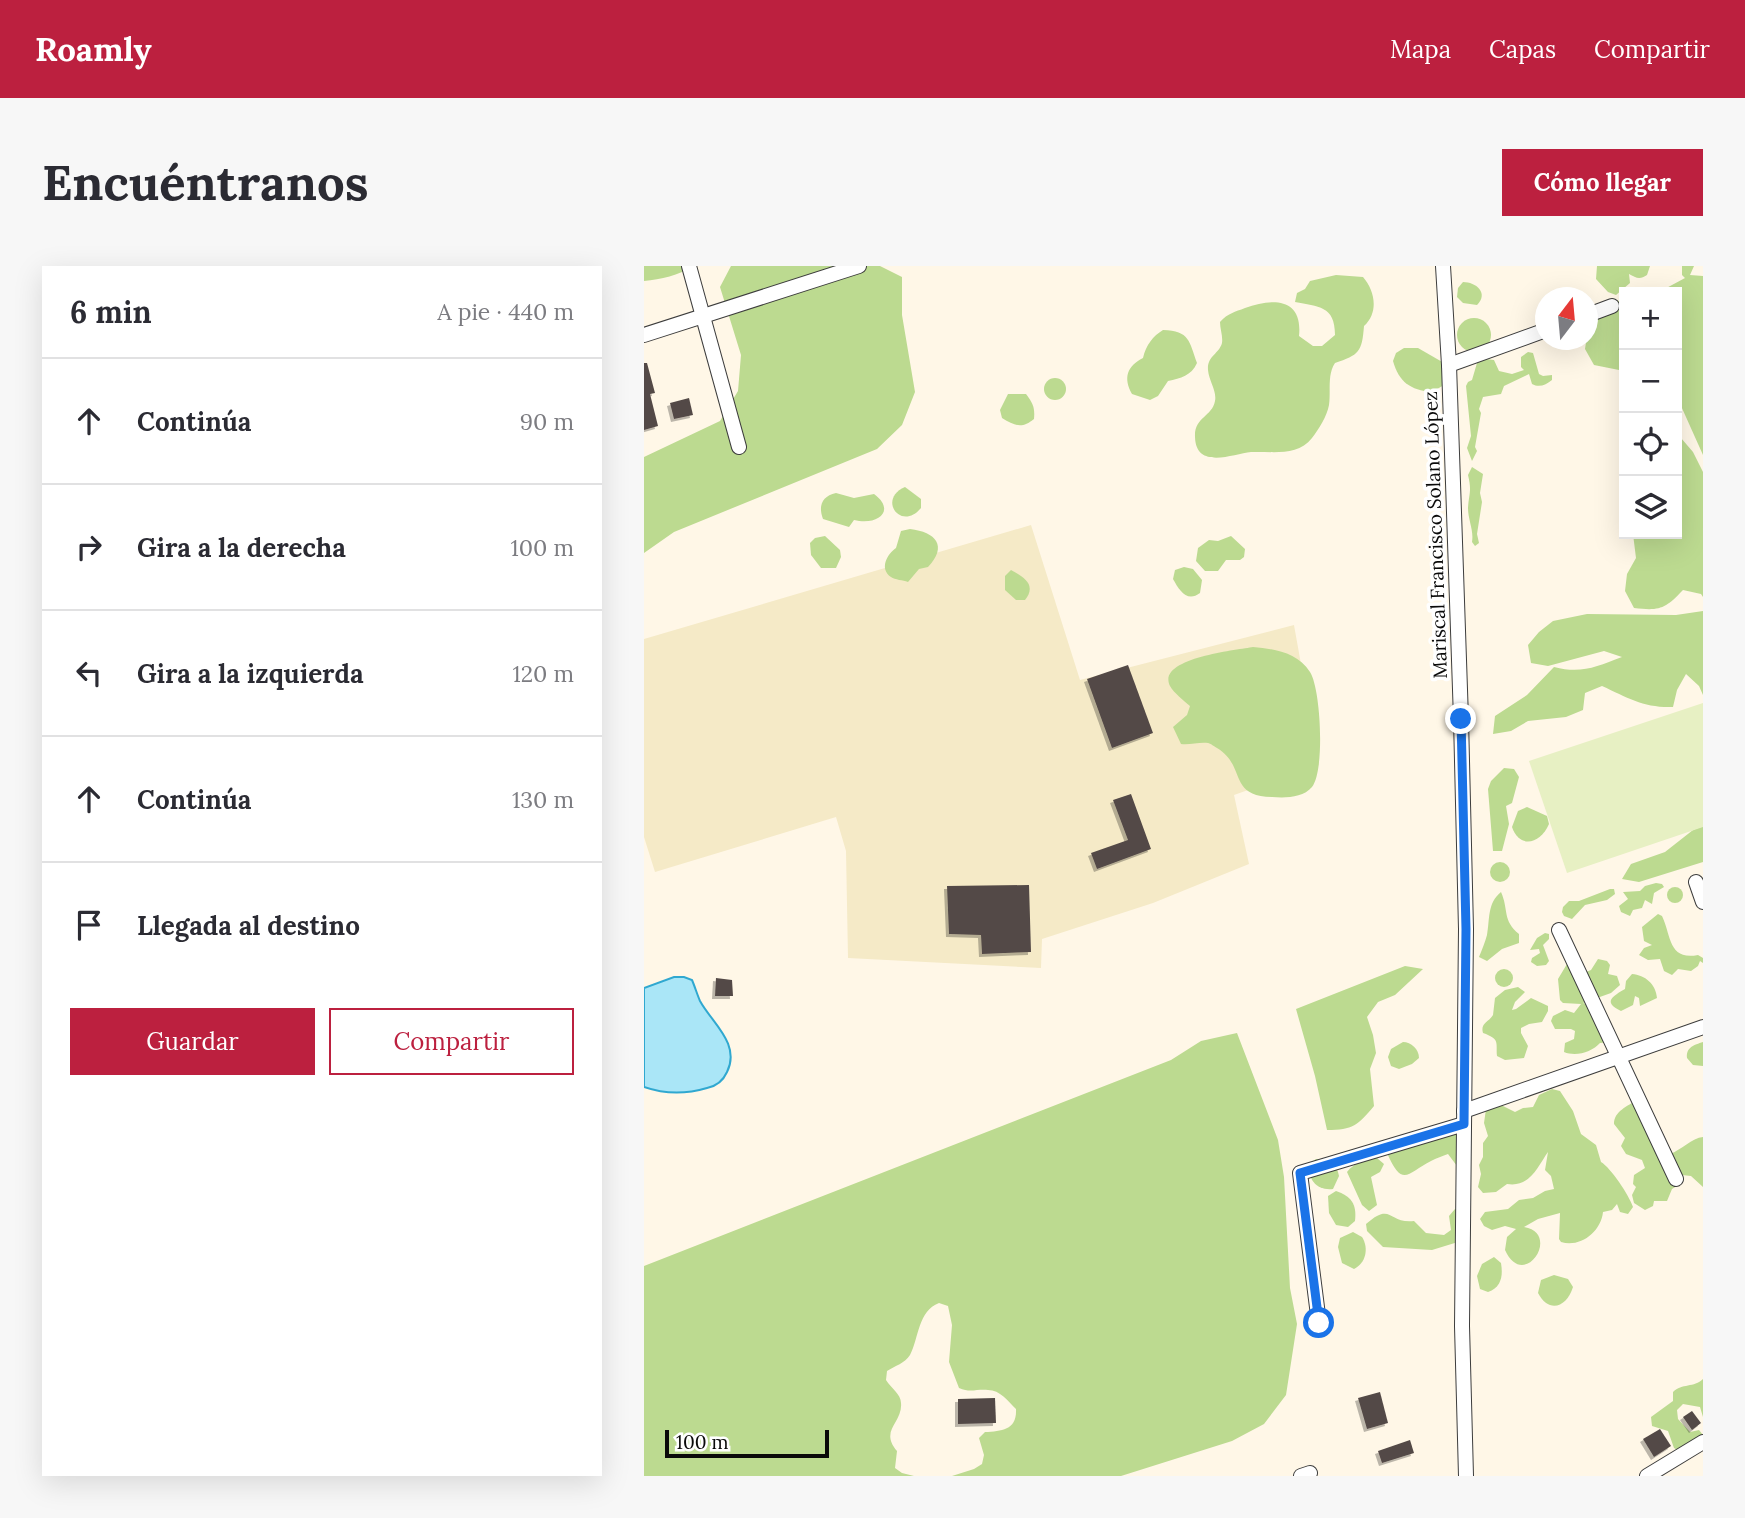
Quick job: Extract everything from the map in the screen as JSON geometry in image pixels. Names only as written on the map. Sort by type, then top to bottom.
[{"type":"street","points":[[689,266],[739,447]]},
{"type":"street","points":[[644,335],[824,271],[859,266]]},
{"type":"street","name":"Mariscal Francisco Solano López","points":[[1443,266],[1461,705],[1466,929],[1462,1326],[1466,1476]]},
{"type":"street","points":[[1598,311],[1612,306]]},
{"type":"street","points":[[1449,365],[1535,334]]},
{"type":"street","points":[[1696,882],[1703,902]]},
{"type":"street","points":[[1559,930],[1676,1179]]},
{"type":"street","points":[[1319,1323],[1300,1173],[1464,1117],[1618,1056],[1703,1027]]},
{"type":"street","points":[[1647,1476],[1703,1442]]},
{"type":"shaded area","points":[[1031,525],[1080,680],[1294,625],[1319,765],[1234,795],[1249,864],[1153,903],[1042,939],[1041,968],[848,958],[846,851],[836,817],[655,872],[644,837],[644,639]]},
{"type":"green space","points":[[644,266],[692,266],[676,275],[644,281]]},
{"type":"green space","points":[[731,266],[880,266],[902,277],[902,315],[915,392],[902,425],[877,449],[674,532],[644,553],[644,457],[720,421],[738,391],[741,355],[720,287]]},
{"type":"green space","points":[[1597,266],[1650,266],[1647,275],[1642,278],[1629,274],[1630,283],[1625,287],[1619,287],[1616,295],[1608,292],[1596,279]]},
{"type":"green space","points":[[1682,266],[1694,266],[1690,275],[1703,276],[1703,455],[1682,408],[1682,287],[1668,287],[1685,278],[1682,275]]},
{"type":"green space","points":[[1336,275],[1363,277],[1374,302],[1358,351],[1335,363],[1330,378],[1328,409],[1312,438],[1292,451],[1251,452],[1217,458],[1202,454],[1197,447],[1195,430],[1215,401],[1208,365],[1222,343],[1220,322],[1232,313],[1256,305],[1275,302],[1284,304],[1296,314],[1299,336],[1313,346],[1322,346],[1335,335],[1332,318],[1324,309],[1295,302],[1297,293],[1305,289],[1310,281]]},
{"type":"green space","points":[[1463,282],[1476,286],[1481,292],[1482,296],[1477,305],[1463,303],[1457,297],[1458,288]]},
{"type":"green space","points":[[1619,301],[1619,370],[1594,365],[1586,350],[1598,350],[1598,317],[1611,302]]},
{"type":"green space","points":[[1474,318],[1486,323],[1491,335],[1486,347],[1474,352],[1462,347],[1457,335],[1462,323]]},
{"type":"green space","points":[[1163,330],[1184,335],[1197,363],[1189,374],[1168,381],[1158,396],[1150,400],[1132,394],[1127,378],[1133,365],[1143,358],[1150,341]]},
{"type":"green space","points":[[1404,348],[1418,348],[1444,363],[1444,385],[1432,392],[1406,384],[1393,361],[1396,353]]},
{"type":"green space","points":[[1528,352],[1533,353],[1539,374],[1552,375],[1552,380],[1535,385],[1532,384],[1529,374],[1504,386],[1501,394],[1483,397],[1479,409],[1481,413],[1475,447],[1477,451],[1472,461],[1467,448],[1471,436],[1466,386],[1472,380],[1477,363],[1485,359],[1494,360],[1499,371],[1512,374],[1524,370],[1521,367],[1521,357]]},
{"type":"green space","points":[[1051,378],[1059,378],[1066,385],[1066,393],[1059,400],[1051,400],[1044,393],[1044,385]]},
{"type":"green space","points":[[1008,394],[1026,394],[1033,406],[1034,419],[1018,425],[1002,418],[1000,410]]},
{"type":"green space","points":[[1682,439],[1693,452],[1703,472],[1703,597],[1701,594],[1683,590],[1662,607],[1634,608],[1625,591],[1627,574],[1636,558],[1634,539],[1682,539]]},
{"type":"green space","points":[[1472,467],[1483,474],[1477,534],[1479,543],[1475,546],[1472,542],[1468,508],[1468,475]]},
{"type":"green space","points":[[905,487],[921,499],[921,508],[906,517],[895,511],[892,505],[897,492]]},
{"type":"green space","points":[[836,493],[854,498],[874,494],[881,500],[884,511],[881,516],[870,521],[854,520],[849,527],[823,519],[822,502],[827,496]]},
{"type":"green space","points":[[910,529],[927,533],[936,541],[938,547],[928,567],[919,569],[908,582],[891,577],[885,566],[887,558],[896,548],[901,531]]},
{"type":"green space","points":[[825,536],[840,550],[841,557],[836,568],[821,568],[811,555],[810,543],[815,538]]},
{"type":"green space","points":[[1231,536],[1245,549],[1244,557],[1240,560],[1226,560],[1218,571],[1205,571],[1196,561],[1198,548],[1209,540],[1218,541]]},
{"type":"green space","points":[[1184,567],[1193,569],[1202,580],[1200,593],[1195,596],[1184,594],[1173,579],[1175,570]]},
{"type":"green space","points":[[1011,570],[1029,586],[1025,600],[1016,600],[1005,590],[1005,576]]},
{"type":"green space","points":[[1703,611],[1703,695],[1699,686],[1686,674],[1677,690],[1673,707],[1645,704],[1602,686],[1585,693],[1583,710],[1566,717],[1528,721],[1511,731],[1493,734],[1495,716],[1527,695],[1554,667],[1581,670],[1622,657],[1604,651],[1548,666],[1531,663],[1528,645],[1553,621],[1587,614],[1676,615]]},
{"type":"green space","points":[[1253,647],[1292,656],[1305,665],[1314,681],[1319,712],[1319,765],[1312,787],[1299,795],[1272,797],[1249,791],[1243,786],[1226,755],[1209,743],[1181,744],[1173,727],[1187,715],[1190,706],[1170,686],[1169,676],[1175,669],[1200,657]]},
{"type":"green space","points":[[1703,703],[1703,827],[1567,873],[1529,761]]},
{"type":"green space","points":[[1504,768],[1514,769],[1519,777],[1512,803],[1506,806],[1509,824],[1502,851],[1493,851],[1488,789],[1491,781]]},
{"type":"green space","points":[[1527,807],[1547,816],[1549,824],[1541,836],[1531,841],[1520,839],[1512,827],[1518,811]]},
{"type":"green space","points":[[1703,826],[1703,862],[1639,882],[1622,879],[1631,864],[1665,852],[1693,830]]},
{"type":"green space","points":[[1500,862],[1507,865],[1510,872],[1507,879],[1500,882],[1493,879],[1490,872],[1493,865]]},
{"type":"green space","points":[[1656,883],[1664,887],[1654,893],[1652,904],[1645,900],[1642,908],[1633,910],[1630,916],[1621,912],[1619,906],[1628,899],[1623,892],[1640,891],[1645,886]]},
{"type":"green space","points":[[1672,887],[1678,887],[1683,895],[1681,901],[1672,903],[1667,898],[1667,892]]},
{"type":"green space","points":[[1614,889],[1615,894],[1607,900],[1585,905],[1572,919],[1564,916],[1563,907],[1569,901],[1579,901]]},
{"type":"green space","points":[[1501,892],[1510,924],[1519,934],[1519,943],[1502,949],[1487,961],[1479,957],[1487,935],[1491,906]]},
{"type":"green space","points":[[1658,914],[1662,916],[1676,950],[1688,956],[1698,955],[1703,958],[1703,963],[1700,961],[1691,971],[1678,969],[1672,975],[1664,971],[1660,959],[1648,960],[1639,955],[1644,948],[1652,945],[1644,941],[1642,927]]},
{"type":"green space","points":[[1545,933],[1549,934],[1549,939],[1543,945],[1549,961],[1546,965],[1537,966],[1531,962],[1532,958],[1540,953],[1539,949],[1530,950],[1537,938]]},
{"type":"green space","points":[[1598,959],[1607,961],[1610,965],[1608,974],[1617,976],[1620,985],[1611,993],[1583,1003],[1592,1006],[1609,1042],[1600,1043],[1583,1053],[1564,1052],[1565,1043],[1574,1039],[1575,1031],[1555,1029],[1551,1021],[1553,1016],[1565,1010],[1574,1013],[1581,1004],[1563,1003],[1560,1000],[1558,979],[1567,964],[1586,972],[1591,970]]},
{"type":"green space","points":[[1405,966],[1423,969],[1395,995],[1378,1002],[1367,1017],[1376,1053],[1370,1069],[1374,1106],[1354,1125],[1327,1130],[1296,1009]]},
{"type":"green space","points":[[1500,969],[1508,969],[1513,978],[1511,985],[1500,987],[1495,982],[1495,974]]},
{"type":"green space","points":[[1632,974],[1649,981],[1657,998],[1640,1006],[1639,998],[1635,996],[1633,1005],[1621,1011],[1612,1005],[1611,999],[1625,989],[1626,981]]},
{"type":"green space","points":[[1518,987],[1525,992],[1515,1002],[1512,1010],[1531,998],[1548,1006],[1548,1011],[1542,1022],[1521,1028],[1528,1046],[1524,1058],[1505,1060],[1497,1056],[1496,1042],[1483,1033],[1483,1027],[1493,1015],[1495,998],[1505,990]]},
{"type":"green space","points":[[1237,1033],[1278,1140],[1284,1177],[1290,1288],[1297,1324],[1286,1395],[1264,1424],[1232,1441],[1121,1476],[952,1476],[982,1464],[984,1455],[979,1438],[985,1432],[1003,1430],[1011,1425],[1016,1409],[996,1392],[959,1388],[949,1362],[952,1325],[948,1306],[939,1303],[923,1318],[908,1358],[887,1371],[886,1380],[901,1400],[901,1410],[890,1437],[897,1451],[895,1468],[914,1476],[644,1476],[644,1266],[1171,1060],[1201,1041]]},
{"type":"green space","points":[[1403,1042],[1414,1047],[1419,1058],[1399,1069],[1391,1066],[1388,1057],[1391,1049]]},
{"type":"green space","points":[[1703,1042],[1703,1066],[1693,1065],[1687,1058],[1688,1051]]},
{"type":"green space","points":[[1552,1089],[1560,1091],[1573,1111],[1581,1134],[1596,1145],[1601,1162],[1619,1182],[1633,1207],[1628,1214],[1620,1212],[1617,1204],[1612,1210],[1603,1212],[1594,1232],[1575,1243],[1561,1242],[1559,1239],[1560,1213],[1538,1219],[1524,1227],[1535,1231],[1540,1239],[1540,1248],[1536,1257],[1521,1265],[1513,1261],[1505,1250],[1507,1237],[1516,1229],[1505,1226],[1492,1230],[1484,1226],[1480,1219],[1485,1212],[1508,1209],[1519,1200],[1533,1198],[1554,1189],[1551,1176],[1545,1170],[1548,1152],[1537,1169],[1522,1183],[1507,1184],[1496,1192],[1483,1193],[1478,1187],[1483,1143],[1488,1136],[1484,1123],[1486,1109],[1499,1104],[1515,1112],[1533,1107],[1539,1095]]},
{"type":"green space","points":[[1637,1100],[1670,1154],[1703,1137],[1703,1187],[1691,1176],[1682,1175],[1680,1184],[1672,1189],[1667,1201],[1654,1201],[1653,1206],[1645,1210],[1634,1203],[1632,1195],[1636,1187],[1633,1184],[1634,1175],[1645,1168],[1642,1160],[1626,1154],[1621,1146],[1625,1138],[1614,1124],[1619,1112]]},
{"type":"green space","points":[[1460,1128],[1457,1166],[1448,1154],[1402,1175],[1387,1153]]},
{"type":"green space","points":[[1377,1158],[1384,1164],[1380,1172],[1371,1177],[1377,1205],[1369,1211],[1362,1205],[1347,1172],[1360,1162]]},
{"type":"green space","points":[[1316,1159],[1328,1161],[1336,1168],[1339,1176],[1333,1189],[1322,1188],[1311,1179],[1309,1164]]},
{"type":"green space","points":[[1336,1191],[1346,1195],[1354,1205],[1355,1221],[1348,1227],[1336,1225],[1329,1213],[1328,1196]]},
{"type":"green space","points":[[1455,1209],[1459,1210],[1458,1242],[1432,1250],[1383,1247],[1367,1231],[1366,1224],[1374,1217],[1386,1214],[1399,1220],[1414,1221],[1426,1233],[1444,1235],[1451,1230],[1449,1216]]},
{"type":"green space","points":[[1353,1232],[1362,1237],[1366,1250],[1364,1259],[1354,1269],[1342,1263],[1338,1247],[1340,1238]]},
{"type":"green space","points":[[1494,1257],[1501,1263],[1501,1276],[1499,1284],[1488,1292],[1480,1289],[1477,1276],[1482,1264]]},
{"type":"green space","points":[[1554,1275],[1568,1279],[1573,1287],[1567,1299],[1552,1306],[1542,1300],[1538,1293],[1541,1280]]},
{"type":"green space","points":[[1703,1379],[1703,1417],[1700,1407],[1683,1404],[1677,1410],[1678,1419],[1690,1432],[1699,1430],[1703,1435],[1681,1452],[1674,1448],[1668,1431],[1652,1426],[1651,1417],[1673,1401],[1673,1392],[1677,1389],[1696,1384]]},
{"type":"water","points":[[674,977],[692,980],[700,1001],[728,1043],[730,1062],[727,1072],[719,1083],[711,1087],[676,1092],[644,1087],[644,988]]},
{"type":"building","points":[[644,363],[647,363],[655,393],[650,394],[658,426],[644,430]]},
{"type":"building","points":[[689,398],[693,415],[674,419],[670,403]]},
{"type":"building","points":[[1128,665],[1153,733],[1112,748],[1087,679]]},
{"type":"building","points":[[1131,794],[1151,849],[1097,869],[1091,853],[1128,840],[1113,800]]},
{"type":"building","points":[[1029,885],[1031,952],[982,954],[981,935],[949,934],[947,886]]},
{"type":"building","points":[[716,978],[732,980],[733,996],[715,996]]},
{"type":"building","points":[[1380,1392],[1388,1423],[1367,1429],[1358,1398]]},
{"type":"building","points":[[995,1398],[996,1423],[958,1424],[958,1399]]},
{"type":"building","points":[[1692,1411],[1701,1423],[1692,1430],[1683,1417]]},
{"type":"building","points":[[1660,1429],[1671,1446],[1654,1457],[1643,1439]]},
{"type":"building","points":[[1410,1440],[1414,1453],[1382,1463],[1378,1451]]},
{"type":"route","points":[[1319,1323],[1300,1173],[1464,1124],[1466,929],[1461,719]]}]
